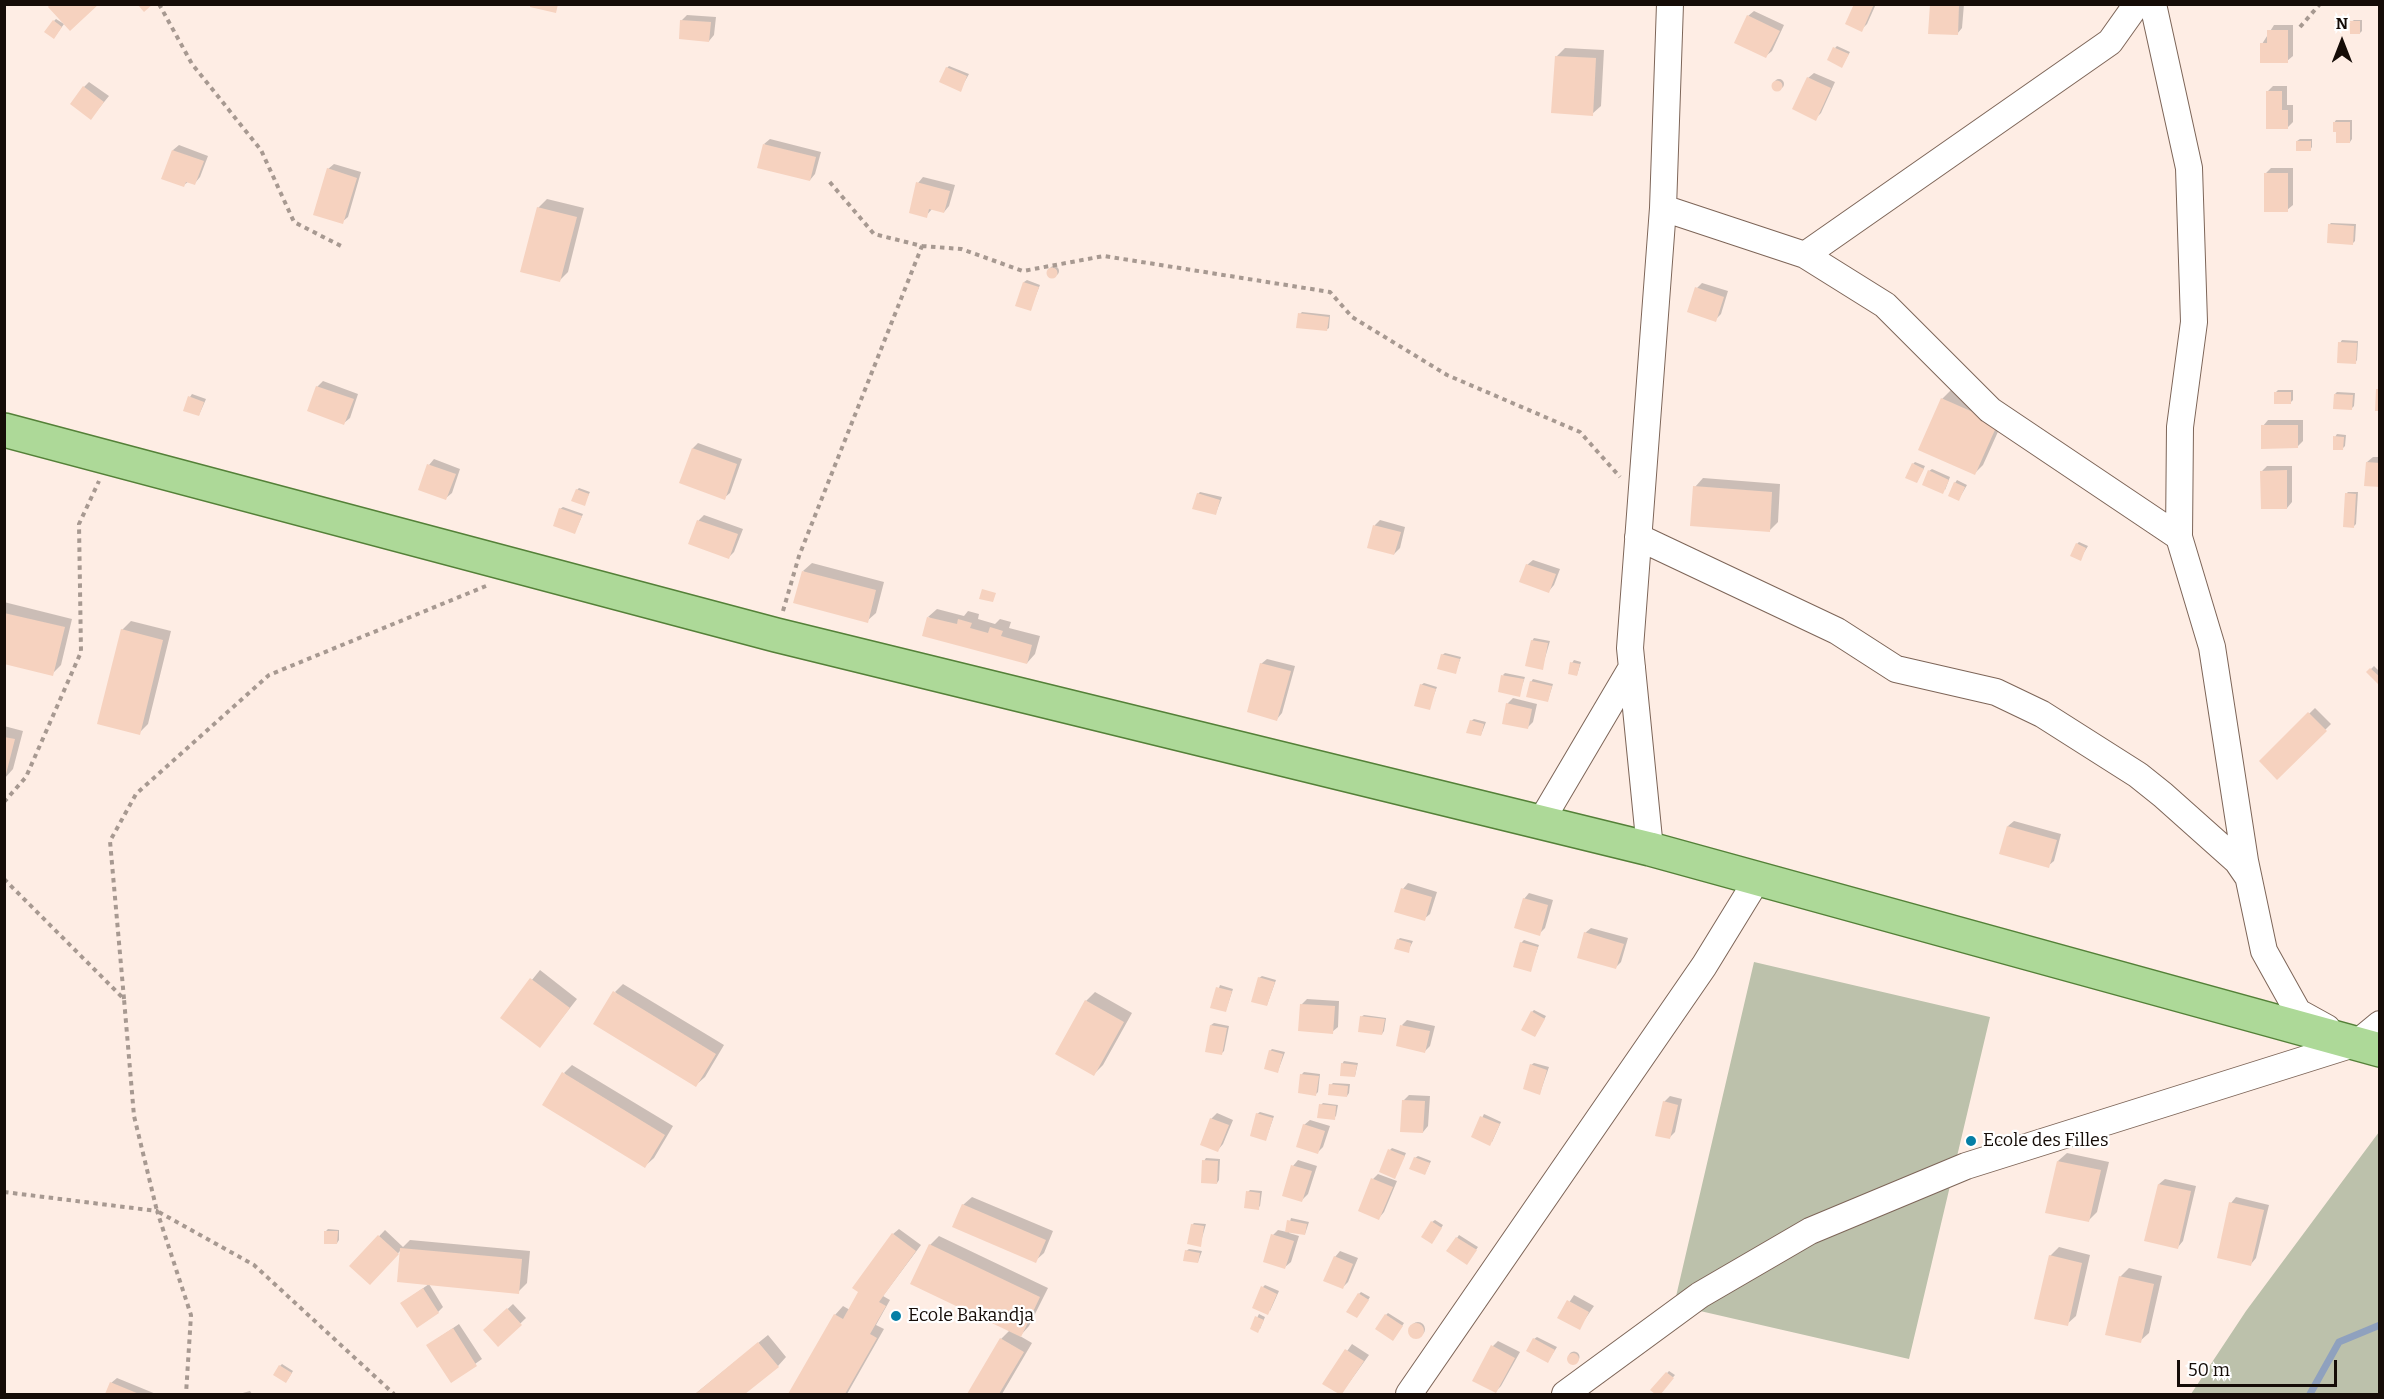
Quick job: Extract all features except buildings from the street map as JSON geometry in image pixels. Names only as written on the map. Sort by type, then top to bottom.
[{"type":"main road","points":[[4,429],[776,635],[1650,849],[2372,1039]]},
{"type":"street","points":[[1650,849],[1630,648],[1663,208],[1670,4]]},
{"type":"street","points":[[1805,255],[2110,42],[2137,4]]},
{"type":"street","points":[[2153,4],[2189,168],[2194,322],[2180,427],[2179,537],[2212,647],[2248,877],[2264,951],[2298,1012],[2372,1039]]},
{"type":"street","points":[[1663,208],[1805,255],[1885,305],[1990,410],[2179,537]]},
{"type":"street","points":[[1638,537],[1837,631],[1896,669],[1996,692],[2042,714],[2138,775],[2237,861],[2248,877]]},
{"type":"street","points":[[1540,823],[1632,667]]},
{"type":"street","points":[[1409,1395],[1704,966],[1758,878]]},
{"type":"street","points":[[1565,1395],[1700,1295],[1810,1231],[1966,1166],[2372,1039]]},
{"type":"path","points":[[159,4],[192,64],[261,150],[294,222],[343,247]]},
{"type":"path","points":[[2300,27],[2320,4]]},
{"type":"path","points":[[828,180],[874,234],[922,246],[961,249],[1023,271],[1104,256],[1330,292],[1352,317],[1447,375],[1580,432],[1640,500]]},
{"type":"path","points":[[776,635],[799,556],[922,246]]},
{"type":"path","points":[[4,802],[26,777],[81,652],[79,524],[111,457]]},
{"type":"path","points":[[186,1395],[190,1315],[157,1211],[134,1116],[110,841],[136,794],[269,675],[529,569]]},
{"type":"path","points":[[4,879],[124,999]]},
{"type":"path","points":[[4,1192],[157,1211],[254,1265],[394,1395]]},
{"type":"green space","points":[[1754,962],[1990,1017],[1909,1359],[1674,1305]]},
{"type":"green space","points":[[2379,1132],[2379,1394],[2191,1394],[2246,1311]]},
{"type":"waterway","points":[[2310,1394],[2339,1342],[2380,1325]]},
{"type":"place","name":"Ecole des Filles","points":[[1971,1141]]},
{"type":"place","name":"Ecole Bakandja","points":[[896,1316]]}]
